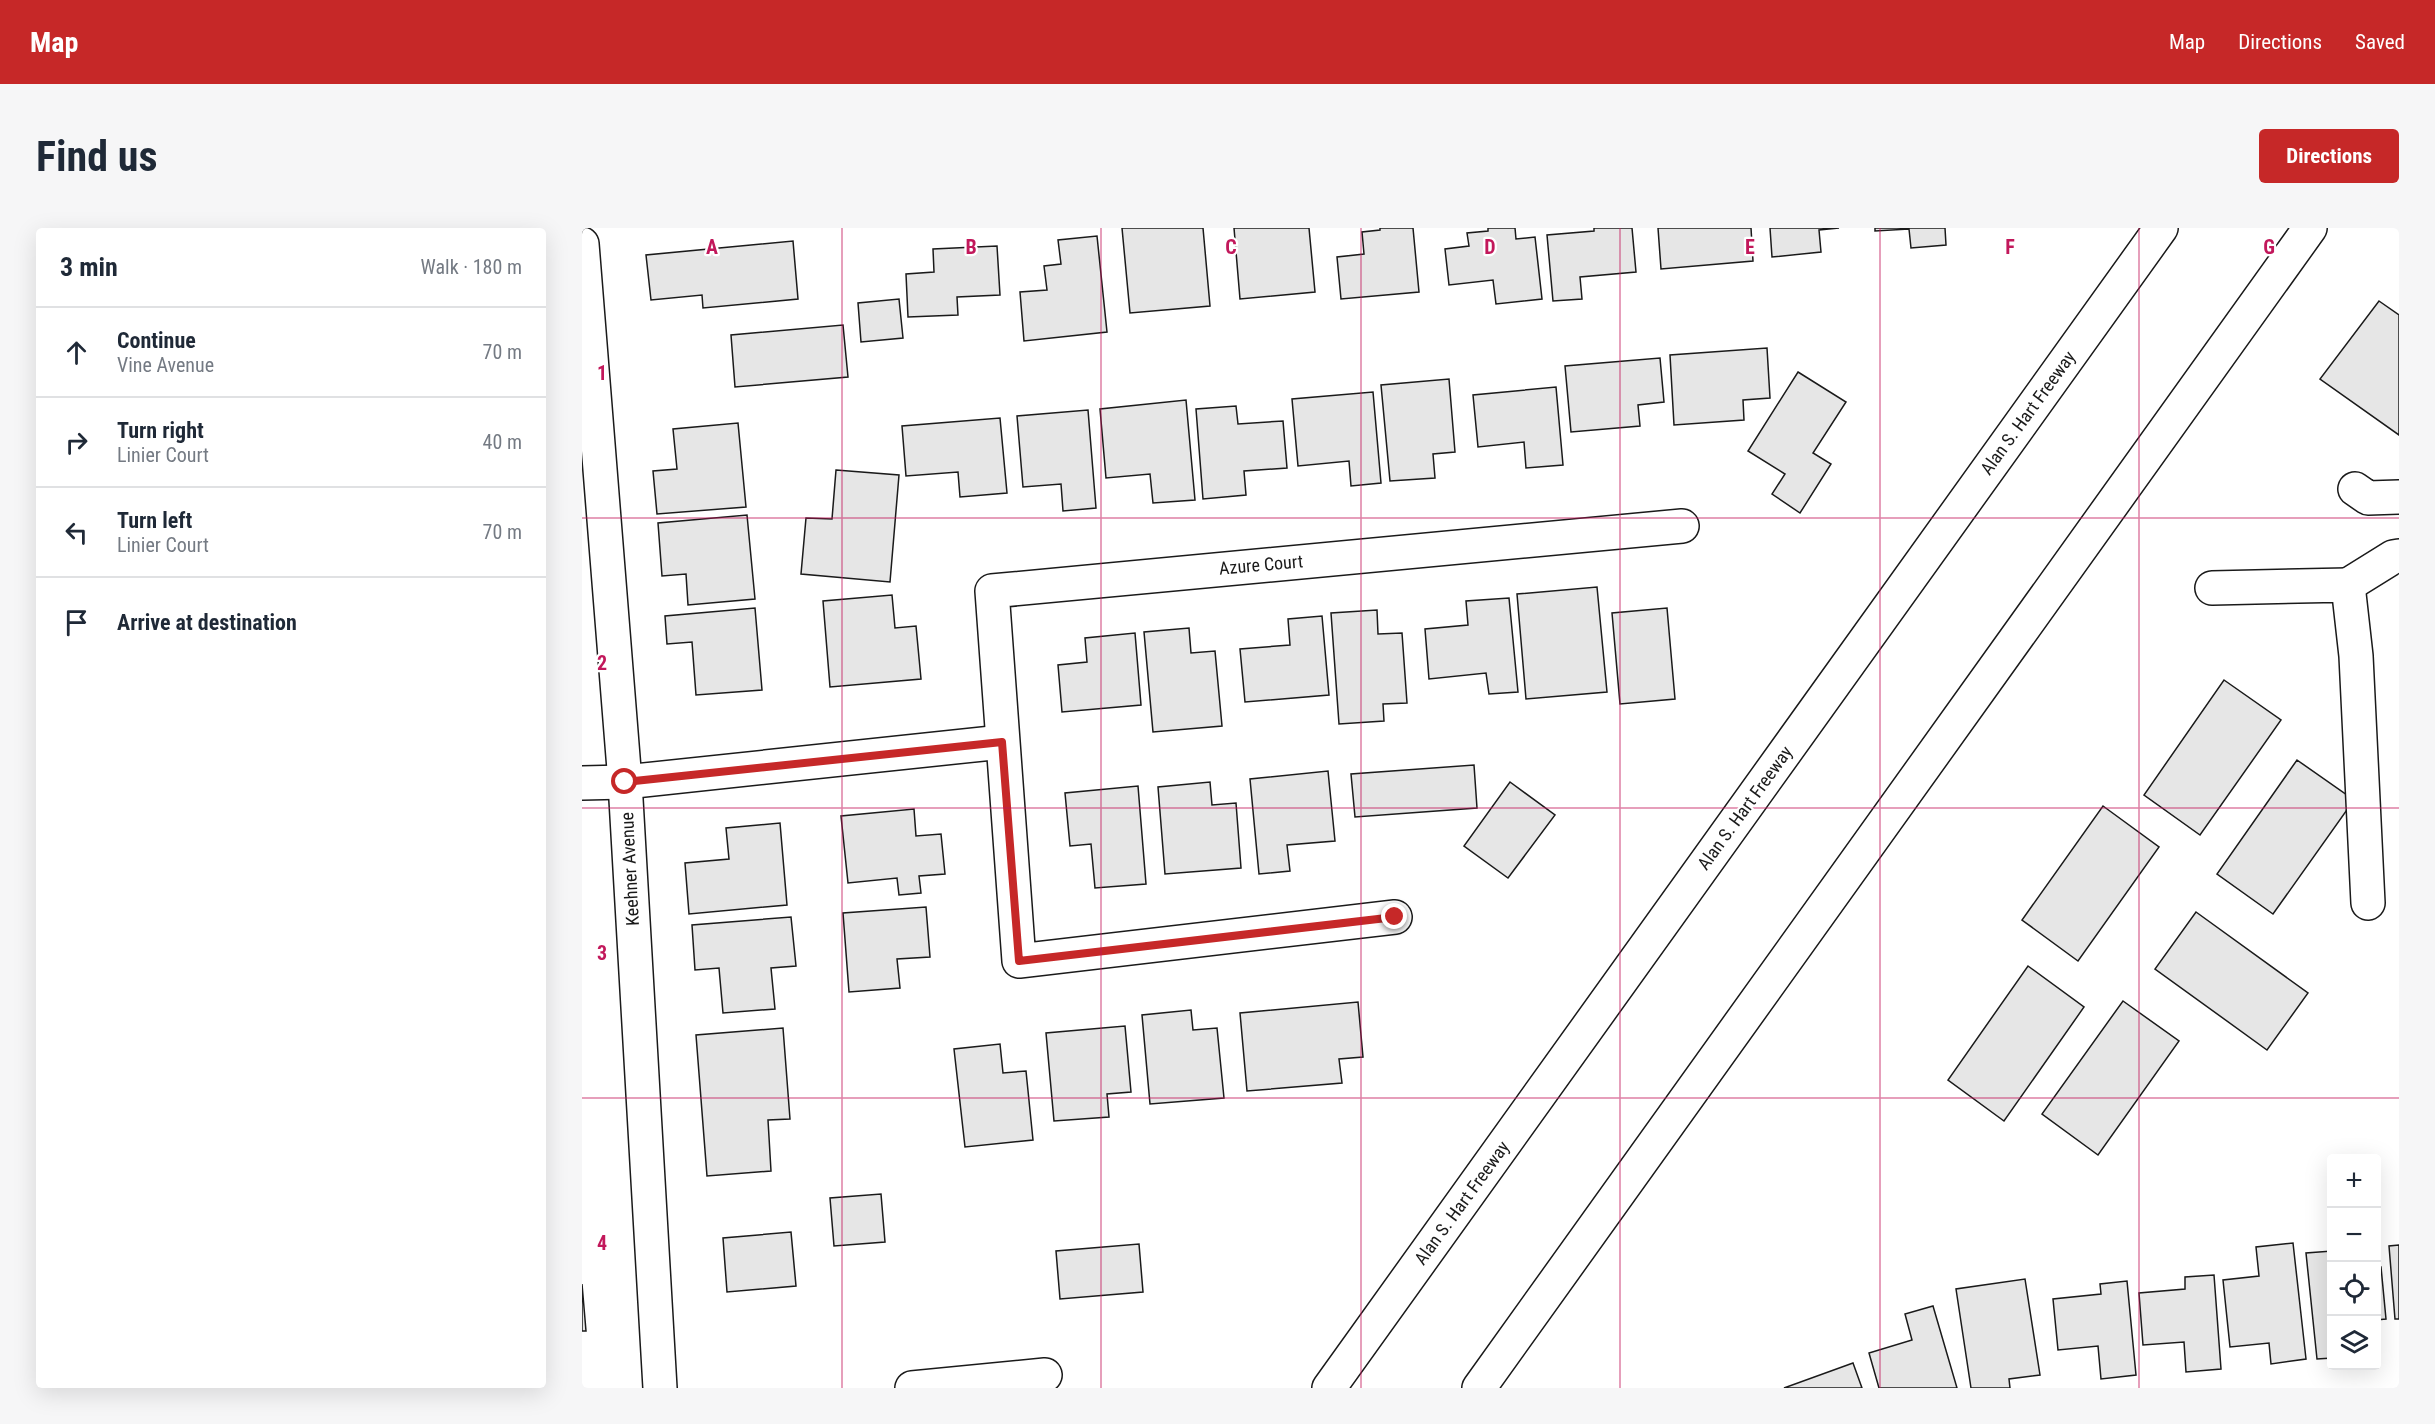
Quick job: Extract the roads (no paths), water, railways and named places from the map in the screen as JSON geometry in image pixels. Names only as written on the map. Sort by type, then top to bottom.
[{"type":"main road","name":"Alan S. Hart Freeway","points":[[1329,1388],[2161,228]]},
{"type":"main road","points":[[1479,1388],[2310,228]]},
{"type":"main road","name":"Keehner Avenue","points":[[582,244],[625,782],[660,1388]]},
{"type":"main road","points":[[2355,489],[2368,498],[2399,497]]},
{"type":"main road","name":"Azure Court","points":[[1002,742],[992,591],[1682,526]]},
{"type":"main road","points":[[2212,588],[2348,585],[2393,557],[2399,556]]},
{"type":"main road","points":[[2348,585],[2356,657],[2368,903]]},
{"type":"main road","points":[[582,783],[625,782],[1002,742],[1019,961],[1395,917]]},
{"type":"main road","points":[[912,1388],[1045,1376]]}]
